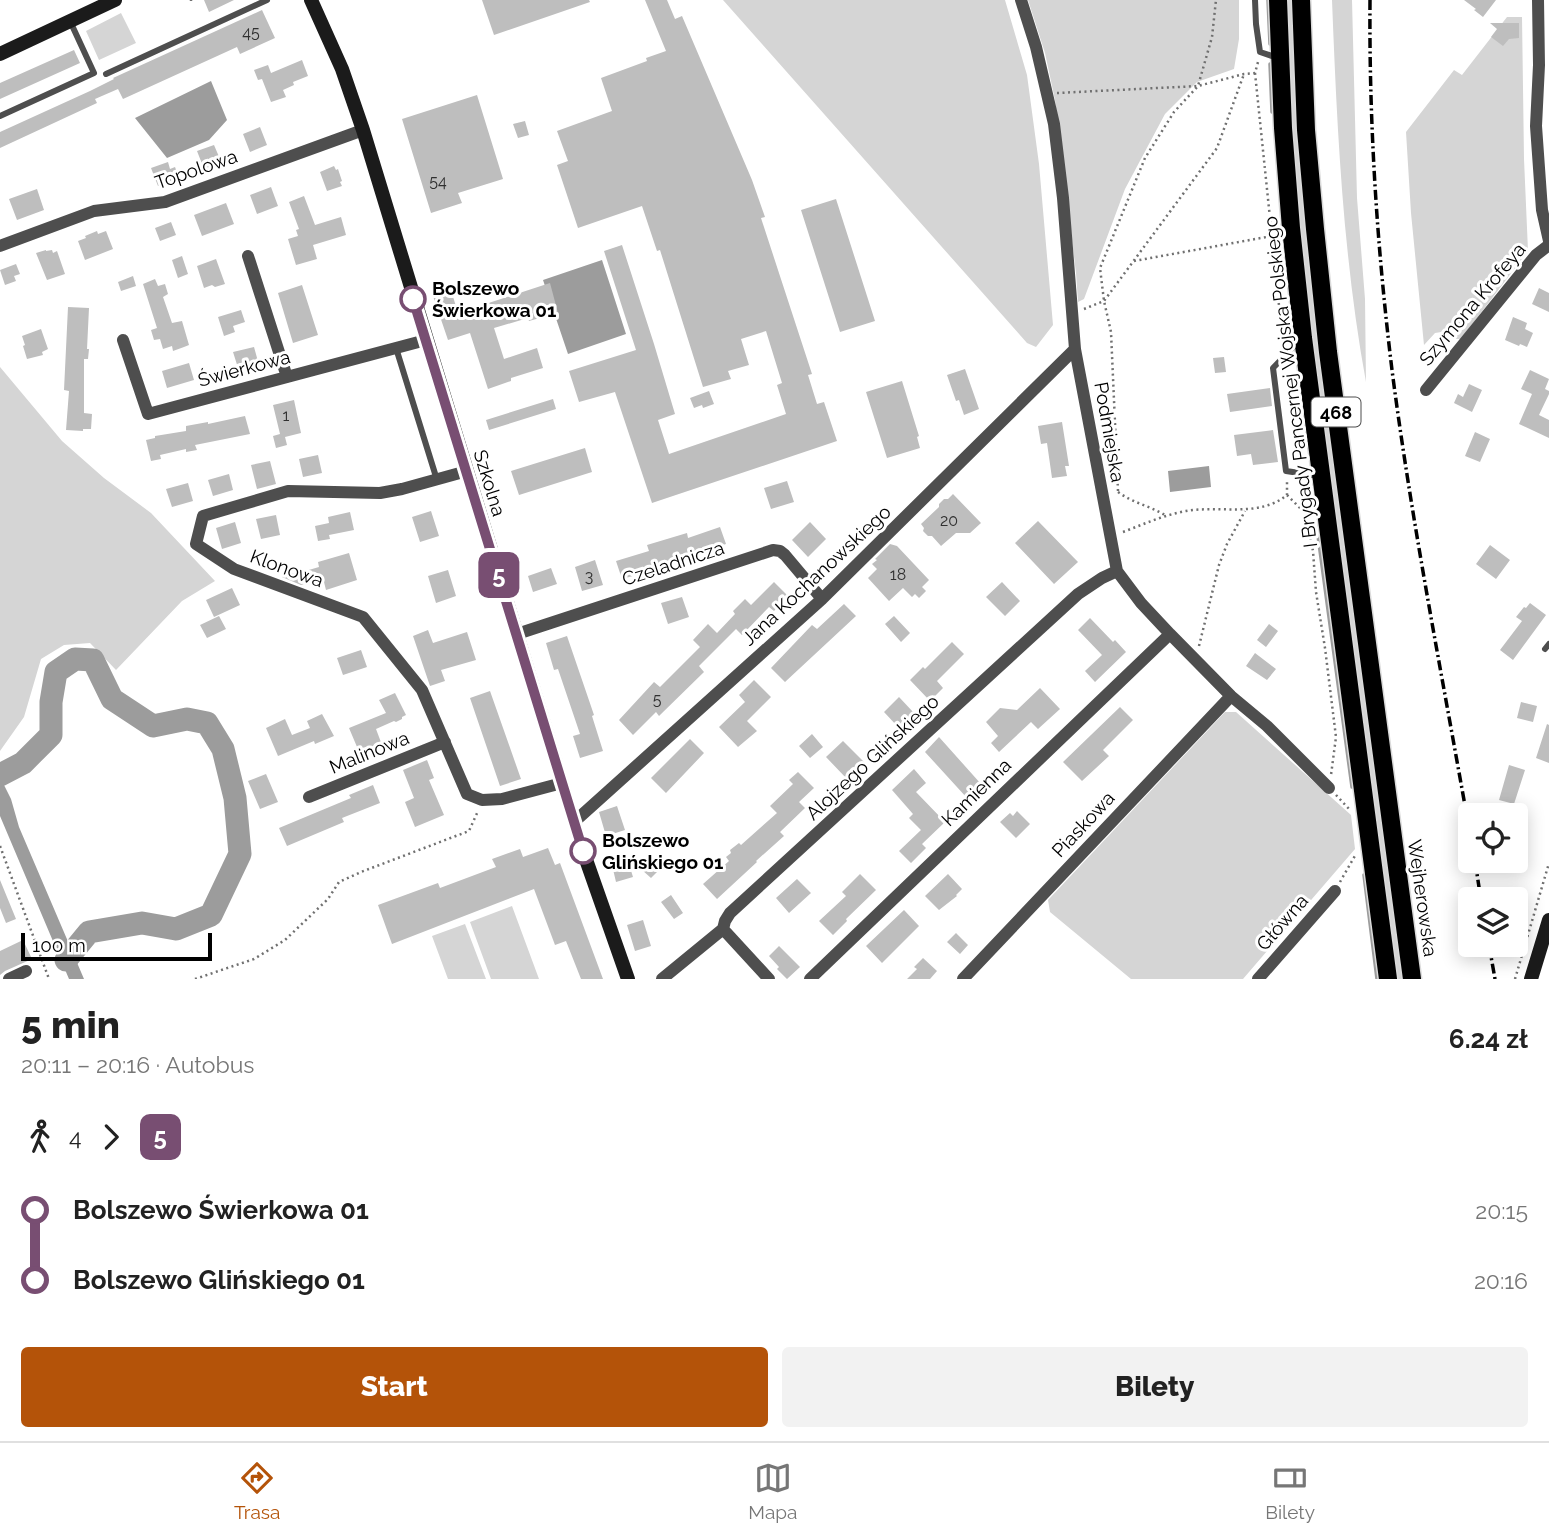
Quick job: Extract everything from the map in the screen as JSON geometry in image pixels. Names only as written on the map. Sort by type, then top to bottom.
[{"type":"main road","name":"I Brygady Pancernej Wojska Polskiego","points":[[1278,0],[1291,228],[1364,845]]},
{"type":"main road","name":"Wejherowska","points":[[1301,0],[1306,130],[1328,352],[1412,979]]},
{"type":"main road","name":"468","points":[[1364,845],[1388,979]]},
{"type":"street","points":[[0,54],[115,0]]},
{"type":"street","name":"Szkolna","points":[[311,0],[342,69],[363,130],[583,852],[628,979]]},
{"type":"street","name":"Podmiejska","points":[[1021,0],[1036,47],[1054,124],[1075,349],[1117,571],[1141,603],[1170,634],[1329,788]]},
{"type":"street","points":[[1538,0],[1536,127],[1545,186],[1542,210],[1549,243]]},
{"type":"street","name":"Topolowa","points":[[0,246],[94,211],[165,202],[363,130]]},
{"type":"street","name":"Szymona Krofeya","points":[[1426,390],[1536,255],[1549,243]]},
{"type":"street","points":[[248,256],[287,377]]},
{"type":"street","name":"Świerkowa","points":[[123,340],[148,414],[426,340]]},
{"type":"street","name":"Jana Kochanowskiego","points":[[575,821],[822,599],[1075,349]]},
{"type":"street","name":"Klonowa","points":[[467,471],[380,493],[288,491],[203,516],[196,544],[234,569],[363,617],[422,690],[467,794],[482,800]]},
{"type":"street","name":"Czeladnicza","points":[[517,634],[773,550],[785,555],[822,599]]},
{"type":"street","name":"Alojzego Glińskiego","points":[[662,979],[723,929],[730,913],[1078,594],[1117,571]]},
{"type":"street","name":"Kamienna","points":[[810,979],[1170,634]]},
{"type":"street","name":"Piaskowa","points":[[963,979],[1231,696]]},
{"type":"street","name":"Malinowa","points":[[309,797],[445,741]]},
{"type":"street","points":[[482,800],[502,799],[562,783]]},
{"type":"street","name":"Główna","points":[[1258,979],[1335,891]]},
{"type":"street","points":[[1531,979],[1549,920]]},
{"type":"street","points":[[723,929],[769,979]]},
{"type":"street","points":[[9,979],[26,971]]},
{"type":"lane","points":[[106,74],[267,0]]},
{"type":"lane","points":[[1255,0],[1260,52],[1280,59]]},
{"type":"lane","points":[[0,116],[94,73],[70,21]]},
{"type":"lane","points":[[1303,338],[1273,368],[1286,471],[1321,477]]},
{"type":"lane","points":[[396,348],[437,480]]},
{"type":"path","points":[[1118,491],[1111,332],[1100,268],[1145,158],[1174,112],[1198,86],[1212,37],[1216,0]]},
{"type":"path","points":[[1260,52],[1255,72],[1282,343],[1289,351]]},
{"type":"path","points":[[1047,93],[1198,86],[1255,72]]},
{"type":"path","points":[[1073,313],[1104,301],[1217,148],[1244,74]]},
{"type":"path","points":[[1132,262],[1272,236]]},
{"type":"path","points":[[1286,471],[1287,495],[1308,516]]},
{"type":"path","points":[[1300,473],[1306,491],[1316,592],[1336,737],[1329,788],[1353,813]]},
{"type":"path","points":[[1102,495],[1118,491],[1135,503],[1165,515]]},
{"type":"path","points":[[1111,537],[1165,515],[1202,509],[1245,510],[1276,504],[1287,495]]},
{"type":"path","points":[[1195,659],[1219,565],[1245,510]]},
{"type":"path","points":[[195,979],[254,959],[285,940],[328,899],[339,882],[468,831],[482,800]]},
{"type":"path","points":[[1335,891],[1364,845]]},
{"type":"path","points":[[0,846],[49,979]]},
{"type":"path","points":[[1516,979],[1549,863]]},
{"type":"shaded area","points":[[723,0],[1005,0],[1027,75],[1039,164],[1053,325],[1036,347],[1027,343]]},
{"type":"shaded area","points":[[1028,0],[1239,0],[1239,39],[1234,69],[1197,82],[1165,114],[1125,189],[1084,299],[1078,302],[1055,100],[1045,53]]},
{"type":"shaded area","points":[[1283,0],[1293,0],[1404,979],[1395,979],[1310,342],[1295,201]]},
{"type":"shaded area","points":[[1332,0],[1352,0],[1357,198],[1365,299],[1366,382],[1346,240]]},
{"type":"shaded area","points":[[121,13],[136,43],[99,60],[86,31]]},
{"type":"shaded area","points":[[1507,17],[1522,17],[1528,251],[1461,339],[1455,339],[1454,330],[1435,333],[1424,345],[1406,132],[1454,70],[1462,75]]},
{"type":"shaded area","points":[[211,81],[227,120],[209,140],[167,158],[135,118]]},
{"type":"shaded area","points":[[602,260],[626,334],[568,354],[543,280]]},
{"type":"shaded area","points":[[0,367],[62,441],[104,478],[151,513],[215,581],[182,601],[116,670],[90,643],[64,645],[41,659],[24,717],[0,751]]},
{"type":"shaded area","points":[[1209,466],[1211,487],[1170,492],[1168,471]]},
{"type":"shaded area","points":[[1225,712],[1236,712],[1351,815],[1355,849],[1243,979],[1131,979],[1050,912],[1048,900]]},
{"type":"shaded area","points":[[0,777],[84,979],[69,979],[0,816]]},
{"type":"shaded area","points":[[512,906],[539,979],[491,979],[470,922]]},
{"type":"shaded area","points":[[465,924],[486,979],[448,979],[432,936]]},
{"type":"building","points":[[204,0],[234,0],[209,12]]},
{"type":"building","points":[[482,0],[589,0],[590,2],[494,35]]},
{"type":"building","points":[[645,0],[667,0],[675,19],[682,16],[752,180],[765,217],[761,218],[812,374],[808,375],[817,404],[824,402],[837,441],[652,503],[615,392],[579,402],[569,371],[636,350],[604,251],[622,245],[654,344],[675,414],[658,420],[669,454],[786,414],[777,385],[782,383],[766,331],[741,339],[749,365],[728,371],[731,379],[703,387],[660,250],[657,251],[642,206],[578,228],[557,165],[568,161],[557,131],[612,111],[601,78],[666,51]]},
{"type":"building","points":[[1464,0],[1496,0],[1483,17]]},
{"type":"building","points":[[262,10],[275,38],[240,54],[237,47],[123,99],[118,89],[95,99],[97,103],[0,148],[0,132]]},
{"type":"building","points":[[1490,23],[1519,23],[1519,38],[1509,39],[1503,46],[1491,37],[1497,29]]},
{"type":"building","points":[[74,50],[80,63],[0,99],[0,83]]},
{"type":"building","points":[[302,60],[308,76],[283,90],[286,97],[271,102],[262,79],[258,80],[254,70],[268,65],[271,73]]},
{"type":"building","points":[[477,95],[503,179],[458,193],[462,203],[431,213],[402,119]]},
{"type":"building","points":[[525,121],[529,135],[518,138],[513,124]]},
{"type":"building","points":[[260,127],[267,145],[250,152],[243,134]]},
{"type":"building","points":[[214,145],[220,159],[216,161],[217,164],[204,169],[197,151]]},
{"type":"building","points":[[168,162],[170,169],[175,167],[179,178],[158,186],[151,168]]},
{"type":"building","points":[[334,166],[338,169],[342,186],[327,191],[320,172]]},
{"type":"building","points":[[271,187],[278,206],[257,214],[250,195]]},
{"type":"building","points":[[37,189],[44,210],[17,220],[9,199]]},
{"type":"building","points":[[304,196],[315,225],[341,217],[346,235],[313,245],[317,259],[296,265],[288,239],[298,236],[296,230],[299,229],[289,202]]},
{"type":"building","points":[[836,199],[875,321],[840,332],[801,210]]},
{"type":"building","points":[[226,203],[234,224],[202,236],[194,215]]},
{"type":"building","points":[[171,222],[176,235],[160,241],[155,228]]},
{"type":"building","points":[[97,231],[98,234],[106,231],[113,249],[85,260],[78,241]]},
{"type":"building","points":[[52,250],[53,253],[57,251],[65,274],[47,280],[36,253]]},
{"type":"building","points":[[182,256],[188,274],[178,278],[172,260]]},
{"type":"building","points":[[216,259],[225,284],[204,288],[197,266]]},
{"type":"building","points":[[16,264],[20,274],[14,276],[16,281],[5,285],[0,270]]},
{"type":"building","points":[[133,276],[136,286],[121,291],[118,282]]},
{"type":"building","points":[[155,279],[158,286],[165,284],[168,294],[163,297],[172,323],[182,321],[189,345],[173,351],[172,346],[163,349],[160,339],[154,340],[151,330],[157,328],[143,284]]},
{"type":"building","points":[[550,283],[558,313],[494,328],[504,359],[537,348],[543,368],[488,389],[470,333],[448,340],[433,296],[451,290],[458,313]]},
{"type":"building","points":[[302,285],[318,335],[293,343],[278,293]]},
{"type":"building","points":[[1539,288],[1549,293],[1549,312],[1532,304]]},
{"type":"building","points":[[68,307],[89,308],[89,349],[88,359],[84,359],[84,413],[92,414],[91,429],[83,431],[66,430],[69,391],[64,390]]},
{"type":"building","points":[[241,310],[245,322],[233,326],[235,332],[224,336],[218,317]]},
{"type":"building","points":[[1513,317],[1527,323],[1525,329],[1533,333],[1527,347],[1505,340]]},
{"type":"building","points":[[41,329],[48,349],[42,352],[43,355],[27,359],[22,336]]},
{"type":"building","points":[[254,347],[259,365],[239,371],[233,352]]},
{"type":"building","points":[[1224,357],[1226,372],[1215,373],[1213,358]]},
{"type":"building","points":[[189,363],[194,380],[167,388],[162,371]]},
{"type":"building","points":[[965,369],[979,409],[964,415],[947,375]]},
{"type":"building","points":[[1530,370],[1549,379],[1545,389],[1549,394],[1539,415],[1549,420],[1549,438],[1519,424],[1532,394],[1521,389]]},
{"type":"building","points":[[902,381],[919,436],[920,448],[887,458],[866,392]]},
{"type":"building","points":[[1469,384],[1482,390],[1472,412],[1454,403],[1458,394],[1463,397]]},
{"type":"building","points":[[1270,388],[1272,406],[1230,412],[1227,394]]},
{"type":"building","points":[[709,391],[714,404],[694,408],[690,398]]},
{"type":"building","points":[[553,399],[556,409],[489,430],[486,420]]},
{"type":"building","points":[[294,400],[301,433],[285,437],[287,445],[276,448],[273,436],[280,434],[273,405]]},
{"type":"building","points":[[245,416],[250,434],[195,445],[197,450],[186,452],[186,449],[160,455],[161,459],[151,461],[146,440],[186,431],[186,426]]},
{"type":"building","points":[[1062,422],[1069,466],[1065,466],[1067,476],[1052,478],[1047,443],[1041,444],[1038,426]]},
{"type":"building","points":[[1273,430],[1278,462],[1253,465],[1251,454],[1237,456],[1234,435]]},
{"type":"building","points":[[1475,432],[1490,439],[1480,462],[1465,456]]},
{"type":"building","points":[[585,448],[592,472],[519,495],[511,471]]},
{"type":"building","points":[[318,455],[322,473],[303,477],[299,459]]},
{"type":"building","points":[[270,461],[276,484],[257,489],[251,465]]},
{"type":"building","points":[[229,474],[233,490],[213,496],[208,480]]},
{"type":"building","points":[[787,481],[794,502],[771,509],[764,488]]},
{"type":"building","points":[[188,483],[193,501],[172,507],[166,489]]},
{"type":"building","points":[[953,494],[981,523],[970,533],[956,533],[941,546],[923,531],[921,524],[944,499]]},
{"type":"building","points":[[431,511],[439,536],[420,542],[412,517]]},
{"type":"building","points":[[350,512],[354,530],[329,535],[330,539],[318,541],[315,526],[329,523],[328,517]]},
{"type":"building","points":[[276,515],[280,535],[261,539],[256,519]]},
{"type":"building","points":[[1038,521],[1078,562],[1054,584],[1015,543]]},
{"type":"building","points":[[235,522],[241,543],[222,549],[216,528]]},
{"type":"building","points":[[810,522],[826,539],[808,557],[792,540]]},
{"type":"building","points":[[720,527],[726,544],[639,571],[640,574],[622,579],[616,561],[649,551],[647,545],[687,533],[688,538]]},
{"type":"building","points":[[890,544],[897,546],[929,580],[922,587],[926,591],[919,598],[915,594],[912,597],[903,588],[889,601],[868,578],[877,569],[872,564],[877,560],[875,559]]},
{"type":"building","points":[[1490,545],[1510,560],[1496,579],[1476,564]]},
{"type":"building","points":[[349,553],[357,580],[326,590],[323,578],[301,585],[282,577],[285,570],[295,574],[319,567],[318,562]]},
{"type":"building","points":[[595,560],[603,585],[582,591],[575,567]]},
{"type":"building","points":[[551,568],[557,584],[533,592],[528,576]]},
{"type":"building","points":[[448,570],[456,596],[436,603],[428,576]]},
{"type":"building","points":[[774,582],[788,596],[774,611],[769,607],[742,635],[736,629],[699,666],[704,672],[659,716],[656,712],[633,735],[619,720],[654,682],[660,687],[700,647],[693,640],[708,624],[717,633],[745,599],[751,605]]},
{"type":"building","points":[[1002,582],[1020,601],[1005,616],[986,597]]},
{"type":"building","points":[[232,588],[240,605],[214,617],[206,600]]},
{"type":"building","points":[[682,597],[689,617],[668,624],[661,603]]},
{"type":"building","points":[[1530,603],[1546,615],[1513,660],[1500,650],[1522,621],[1516,617]]},
{"type":"building","points":[[844,604],[856,616],[785,682],[771,668],[812,625],[817,629]]},
{"type":"building","points":[[219,616],[226,629],[207,638],[200,625]]},
{"type":"building","points":[[894,616],[910,633],[901,642],[885,624]]},
{"type":"building","points":[[1090,618],[1126,652],[1095,682],[1085,671],[1102,655],[1078,630]]},
{"type":"building","points":[[1269,624],[1278,631],[1266,647],[1257,640]]},
{"type":"building","points":[[428,630],[433,643],[467,632],[476,660],[441,670],[445,681],[430,686],[413,636]]},
{"type":"building","points":[[567,636],[594,715],[592,716],[603,751],[580,758],[573,736],[580,734],[558,669],[554,670],[546,643]]},
{"type":"building","points":[[952,642],[964,654],[937,681],[943,688],[930,701],[910,680]]},
{"type":"building","points":[[361,650],[367,667],[343,675],[337,658]]},
{"type":"building","points":[[1255,653],[1276,669],[1267,680],[1246,666]]},
{"type":"building","points":[[754,680],[771,697],[747,721],[757,731],[738,747],[719,727],[745,702],[739,695]]},
{"type":"building","points":[[1040,688],[1060,709],[1038,729],[1031,722],[999,752],[991,743],[998,736],[986,722],[1000,708],[1017,710]]},
{"type":"building","points":[[490,691],[521,779],[500,786],[470,698]]},
{"type":"building","points":[[395,693],[406,715],[396,722],[376,729],[382,745],[360,754],[349,728],[386,713],[379,700]]},
{"type":"building","points":[[899,697],[914,713],[898,727],[884,712]]},
{"type":"building","points":[[1521,702],[1537,706],[1533,722],[1517,718]]},
{"type":"building","points":[[1120,707],[1133,720],[1103,750],[1109,756],[1082,781],[1063,762]]},
{"type":"building","points":[[322,714],[334,736],[278,756],[266,728],[285,719],[292,735],[310,728],[307,721]]},
{"type":"building","points":[[1547,724],[1549,725],[1549,763],[1536,758]]},
{"type":"building","points":[[812,734],[823,747],[810,758],[799,746]]},
{"type":"building","points":[[939,737],[981,784],[967,798],[925,752]]},
{"type":"building","points":[[690,739],[704,753],[666,793],[651,778]]},
{"type":"building","points":[[843,741],[864,762],[847,779],[826,757]]},
{"type":"building","points":[[427,760],[434,778],[429,780],[444,815],[415,827],[405,802],[414,798],[403,770]]},
{"type":"building","points":[[1509,765],[1525,770],[1514,803],[1499,800]]},
{"type":"building","points":[[914,769],[926,783],[916,792],[945,822],[922,844],[926,848],[911,863],[899,851],[921,830],[909,818],[913,814],[892,790]]},
{"type":"building","points":[[798,772],[814,788],[799,802],[805,808],[780,832],[784,836],[717,899],[703,884],[729,861],[726,857],[731,853],[730,850],[739,843],[741,845],[777,813],[770,806],[793,784],[789,780]]},
{"type":"building","points":[[266,774],[278,802],[260,809],[248,781]]},
{"type":"building","points":[[373,785],[380,803],[342,818],[344,822],[287,846],[279,828],[351,798],[349,795]]},
{"type":"building","points":[[617,806],[625,830],[606,836],[599,812]]},
{"type":"building","points":[[1017,811],[1030,824],[1016,838],[1000,822],[1010,813],[1013,816]]},
{"type":"building","points":[[548,848],[555,865],[560,863],[603,979],[581,979],[566,941],[555,945],[534,889],[392,944],[378,905],[438,883],[440,888],[496,867],[492,859],[520,849],[523,857]]},
{"type":"building","points":[[659,853],[667,862],[651,878],[642,870]]},
{"type":"building","points":[[628,861],[633,877],[616,882],[612,865]]},
{"type":"building","points":[[860,874],[876,890],[833,935],[819,921],[846,896],[842,892]]},
{"type":"building","points":[[948,874],[962,889],[939,910],[925,896]]},
{"type":"building","points":[[797,879],[811,893],[789,913],[776,898]]},
{"type":"building","points":[[0,880],[16,919],[6,923],[0,908]]},
{"type":"building","points":[[671,895],[683,913],[674,919],[661,902]]},
{"type":"building","points":[[904,910],[919,926],[882,963],[866,946]]},
{"type":"building","points":[[643,920],[651,946],[635,951],[627,925]]},
{"type":"building","points":[[956,933],[968,945],[960,954],[947,942]]},
{"type":"building","points":[[23,940],[32,959],[0,975],[0,951]]},
{"type":"building","points":[[779,946],[800,967],[787,979],[769,956]]},
{"type":"building","points":[[923,958],[937,971],[930,979],[907,979],[917,969],[914,967]]},
{"type":"waterway","points":[[1268,0],[1270,44]]},
{"type":"waterway","points":[[1270,64],[1272,112]]},
{"type":"waterway","points":[[1318,536],[1352,787]]},
{"type":"waterway","points":[[0,775],[23,763],[51,735],[51,702],[56,672],[75,659],[93,660],[112,699],[153,726],[187,719],[207,723],[223,749],[235,798],[240,854],[211,915],[176,929],[142,923],[89,932],[66,960]]},
{"type":"waterway","points":[[1364,875],[1377,979]]},
{"type":"railway","points":[[1370,0],[1375,185],[1392,370],[1418,544],[1464,803]]},
{"type":"railway","points":[[1477,873],[1479,887]]},
{"type":"railway","points":[[1491,957],[1495,979]]},
{"type":"bus line","name":"5","points":[[413,299],[583,851]]},
{"type":"place","name":"Bolszewo Świerkowa 01","points":[[413,299]]},
{"type":"place","name":"Bolszewo Glińskiego 01","points":[[583,851]]}]
